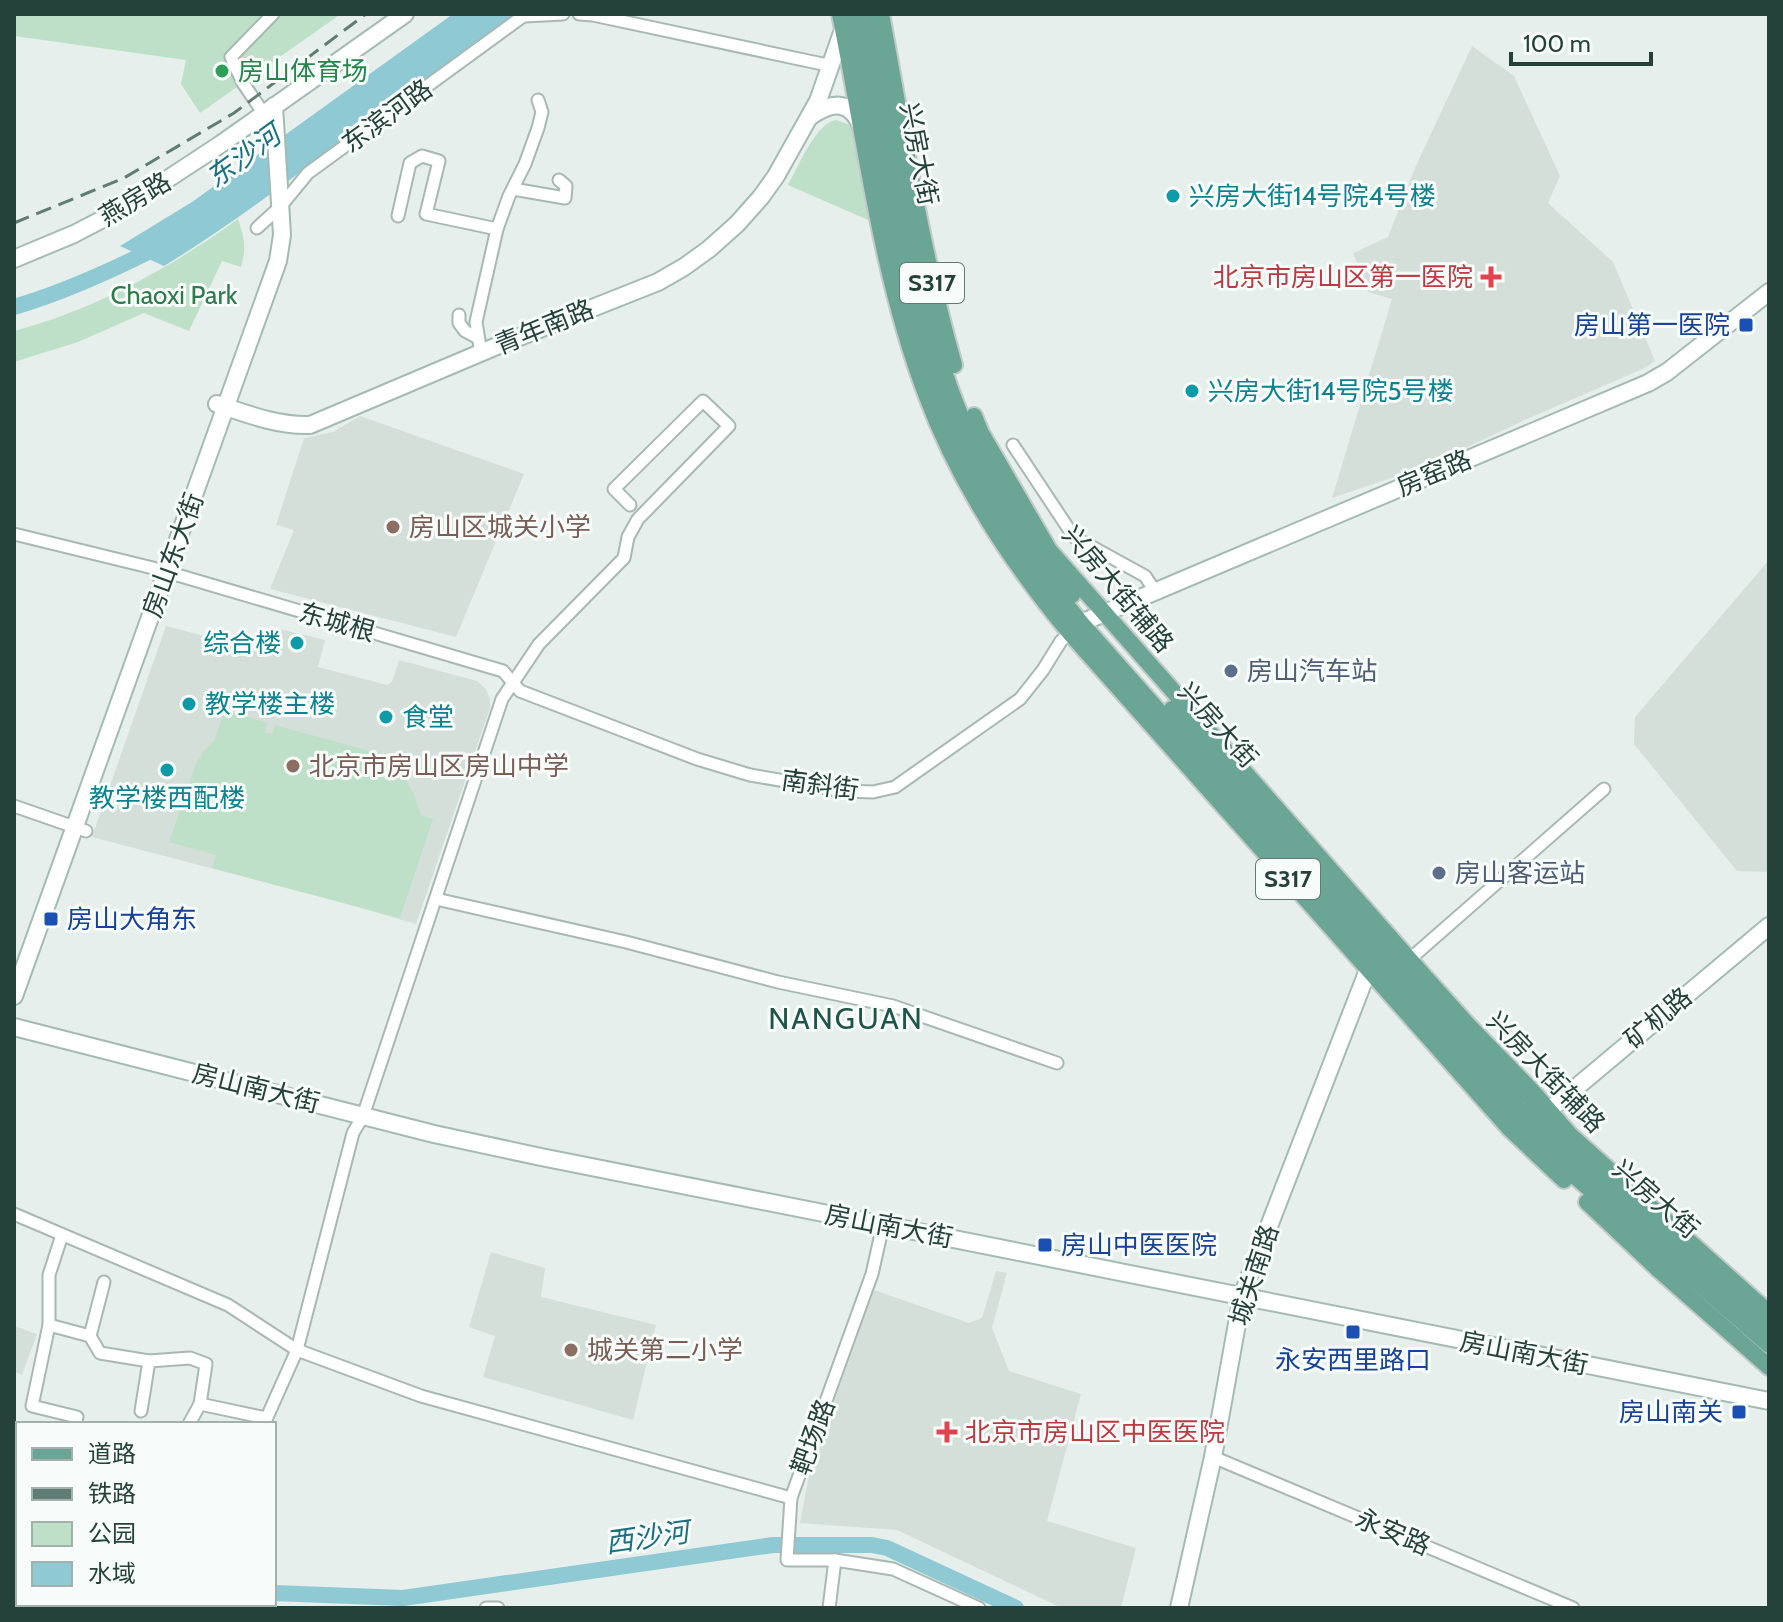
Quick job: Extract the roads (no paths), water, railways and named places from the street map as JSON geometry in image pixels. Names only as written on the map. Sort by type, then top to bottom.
[{"type":"main road","name":"燕房路","points":[[14,259],[74,234],[122,209],[196,161],[270,119],[405,14]]},
{"type":"main road","name":"兴房大街","points":[[855,14],[910,292],[935,380],[961,443],[981,480],[1042,557],[1086,622],[1510,1129],[1658,1269],[1769,1367]]},
{"type":"main road","name":"兴房大街","points":[[868,14],[926,312],[972,441],[1014,523]]},
{"type":"main road","name":"兴房大街辅路","points":[[881,14],[923,243],[956,373],[981,433],[1040,533],[1086,622],[1185,707],[1226,749],[1467,1024],[1570,1135],[1769,1313]]},
{"type":"main road","name":"青年南路","points":[[221,405],[267,419],[310,425],[480,346],[658,282],[697,258],[737,224],[776,176],[818,101],[832,66],[842,19]]},
{"type":"main road","name":"兴房大街","points":[[842,19],[883,241],[900,313],[926,394],[955,458],[988,517],[1043,601],[1086,622],[1188,727],[1523,1104],[1585,1169],[1769,1345]]},
{"type":"main road","points":[[879,71],[886,44]]},
{"type":"main road","points":[[810,117],[828,106],[841,106],[853,112],[862,129]]},
{"type":"main road","name":"房山东大街","points":[[14,996],[76,827],[221,405],[268,258],[275,204],[270,119]]},
{"type":"main road","points":[[883,241],[910,292]]},
{"type":"main road","name":"房窑路","points":[[1086,622],[1648,383],[1667,372],[1769,292]]},
{"type":"main road","points":[[955,458],[981,480]]},
{"type":"main road","points":[[1011,555],[1014,523],[1040,533]]},
{"type":"main road","points":[[1185,707],[1188,727]]},
{"type":"main road","name":"房山东大街","points":[[14,968],[76,827]]},
{"type":"main road","name":"矿机路","points":[[1548,1111],[1769,926]]},
{"type":"main road","name":"兴房大街","points":[[1371,963],[1577,1178],[1639,1234],[1769,1329]]},
{"type":"main road","name":"城关南路","points":[[1179,1608],[1213,1457],[1242,1296],[1371,963]]},
{"type":"main road","points":[[1467,1024],[1478,1054]]},
{"type":"main road","name":"房山南大街","points":[[14,1027],[363,1116],[541,1157],[1769,1401]]},
{"type":"main road","points":[[1523,1104],[1570,1135]]},
{"type":"main road","name":"兴房大街","points":[[1639,1234],[1658,1269]]},
{"type":"street","points":[[270,119],[243,83],[231,57],[273,14]]},
{"type":"street","points":[[525,15],[563,14]]},
{"type":"street","points":[[579,14],[832,66]]},
{"type":"street","name":"东滨河路","points":[[257,228],[275,204],[308,173],[525,15]]},
{"type":"street","points":[[480,346],[476,322],[497,229],[538,128],[542,112],[538,100]]},
{"type":"street","points":[[398,216],[410,163],[422,156],[439,161],[426,214],[497,229]]},
{"type":"street","points":[[513,189],[565,198],[566,186],[559,180]]},
{"type":"street","points":[[459,315],[459,323],[480,346]]},
{"type":"street","points":[[200,1404],[265,1421],[297,1350],[353,1133],[363,1116],[502,699],[539,644],[624,558],[628,537],[638,519],[729,426],[703,401],[614,489],[630,505]]},
{"type":"street","points":[[1013,445],[1074,537],[1145,576],[1155,591]]},
{"type":"street","name":"东城根","points":[[14,534],[162,571],[503,671],[513,683]]},
{"type":"street","name":"南斜街","points":[[513,683],[520,691],[697,759],[750,775],[844,791],[873,792],[895,787],[1020,699],[1061,641],[1086,622]]},
{"type":"street","points":[[1410,959],[1604,789]]},
{"type":"street","points":[[14,806],[76,827]]},
{"type":"street","points":[[436,899],[626,942],[778,982],[893,1006],[1057,1063]]},
{"type":"street","points":[[14,1214],[228,1305],[297,1350],[421,1396],[791,1498]]},
{"type":"street","name":"靶场路","points":[[883,1225],[872,1274],[791,1498],[787,1560],[835,1560],[893,1569],[979,1608]]},
{"type":"street","points":[[62,1235],[49,1275],[49,1325],[32,1406],[77,1417],[76,1422]]},
{"type":"street","points":[[90,1336],[104,1282]]},
{"type":"street","points":[[49,1325],[90,1336],[100,1353],[149,1361],[190,1358],[206,1364],[200,1404],[190,1422]]},
{"type":"street","points":[[141,1411],[149,1361]]},
{"type":"street","name":"永安路","points":[[1213,1457],[1573,1608]]},
{"type":"street","points":[[829,1608],[835,1560]]},
{"type":"street","points":[[160,1606],[197,1608]]},
{"type":"street","points":[[486,1608],[498,1608]]},
{"type":"water","points":[[453,14],[517,14],[253,207],[164,266],[120,246],[192,202]]},
{"type":"waterway","name":"东沙河","points":[[14,307],[88,280],[160,246]]},
{"type":"waterway","name":"西沙河","points":[[276,1593],[403,1598],[773,1545],[872,1545],[887,1548],[1016,1608]]},
{"type":"railway","points":[[14,223],[124,178],[234,113],[366,14]]},
{"type":"place","name":"房山体育场","points":[[222,71]]},
{"type":"place","name":"兴房大街14号院4号楼","points":[[1173,196]]},
{"type":"place","name":"北京市房山区第一医院","points":[[1491,277]]},
{"type":"place","name":"房山第一医院","points":[[1746,325]]},
{"type":"place","name":"兴房大街14号院5号楼","points":[[1192,391]]},
{"type":"place","name":"房山区城关小学","points":[[393,527]]},
{"type":"place","name":"综合楼","points":[[297,643]]},
{"type":"place","name":"房山汽车站","points":[[1231,671]]},
{"type":"place","name":"教学楼主楼","points":[[189,704]]},
{"type":"place","name":"食堂","points":[[386,717]]},
{"type":"place","name":"北京市房山区房山中学","points":[[293,766]]},
{"type":"place","name":"教学楼西配楼","points":[[167,770]]},
{"type":"place","name":"房山客运站","points":[[1439,873]]},
{"type":"place","name":"房山大角东","points":[[51,919]]},
{"type":"place","name":"房山中医医院","points":[[1045,1245]]},
{"type":"place","name":"永安西里路口","points":[[1353,1332]]},
{"type":"place","name":"城关第二小学","points":[[571,1350]]},
{"type":"place","name":"房山南关","points":[[1739,1412]]},
{"type":"place","name":"北京市房山区中医医院","points":[[947,1432]]},
{"type":"district","name":"NANGUAN","points":[[846,1019]]},
{"type":"park label","name":"Chaoxi Park","points":[[174,295]]}]
